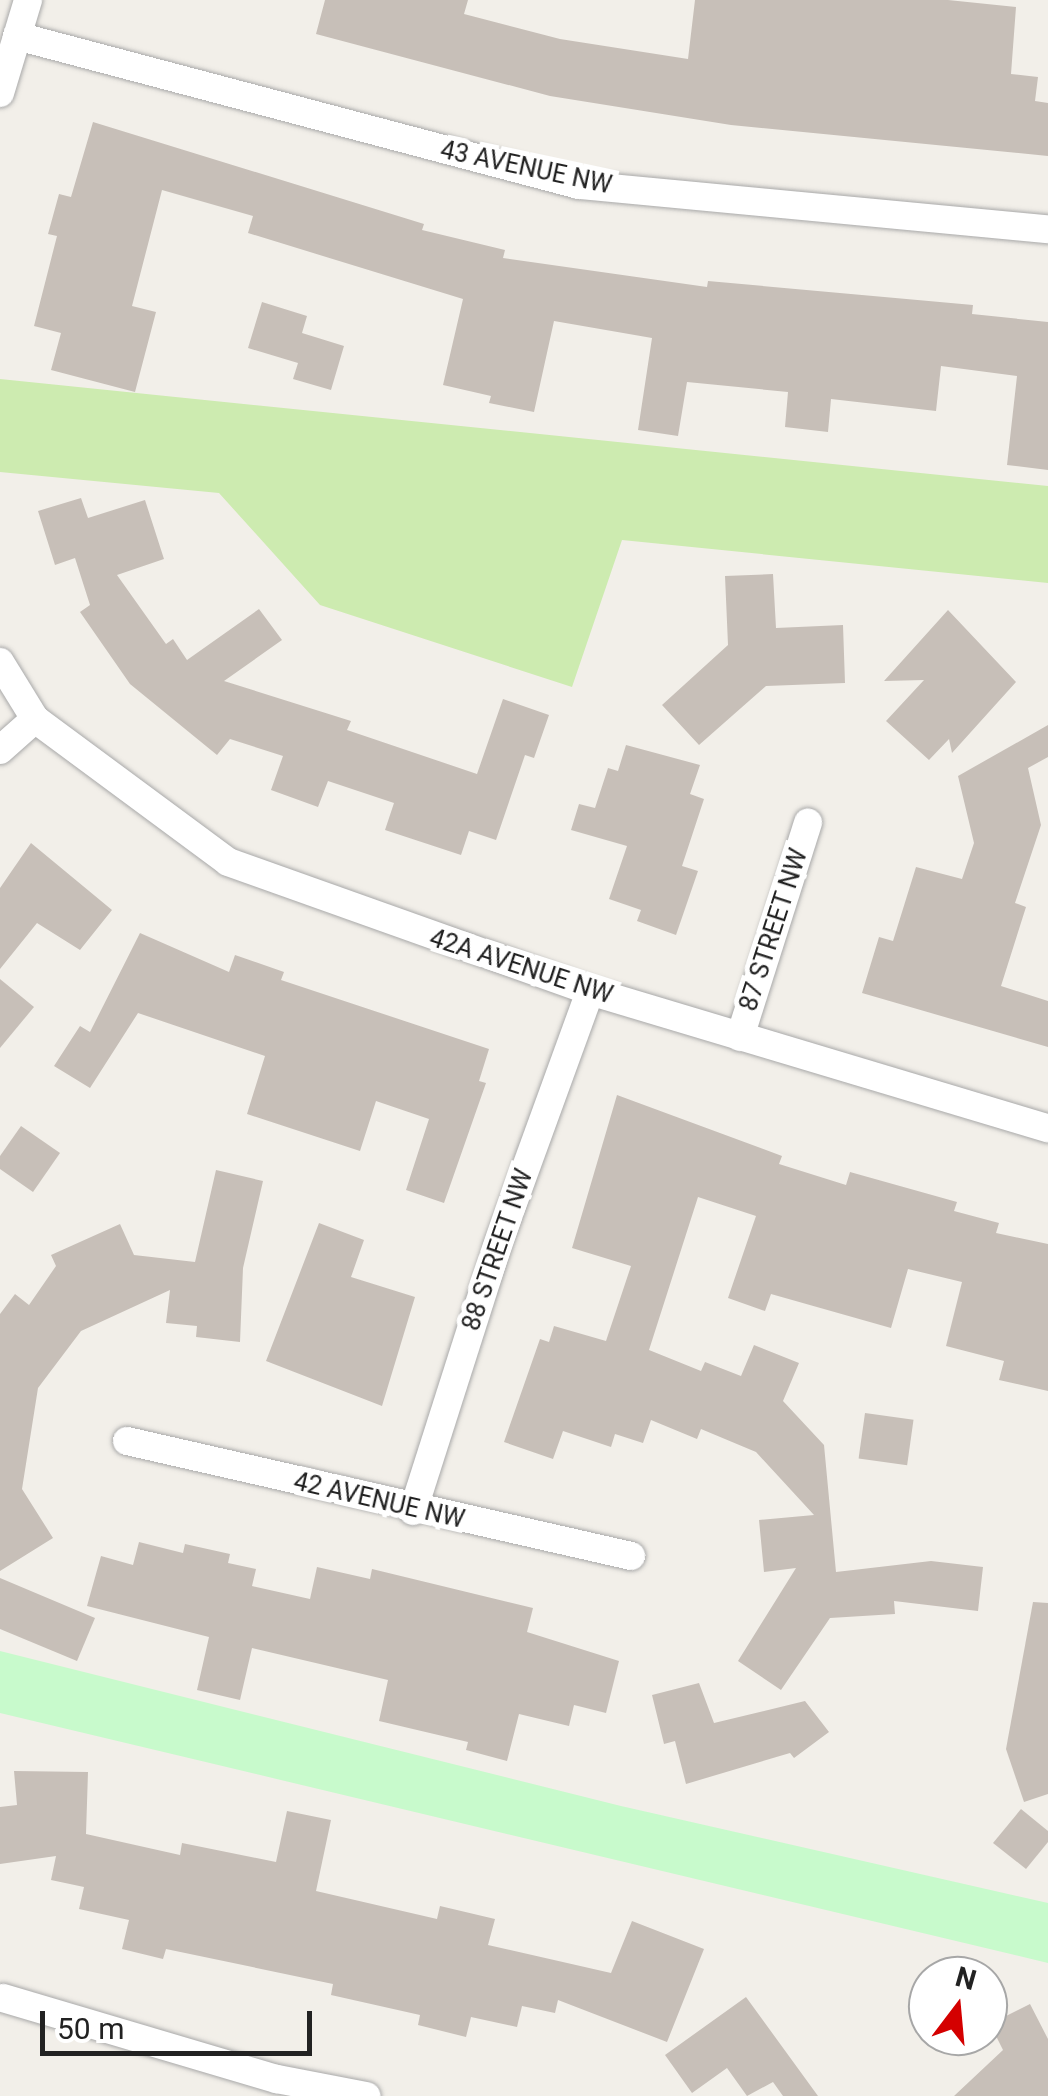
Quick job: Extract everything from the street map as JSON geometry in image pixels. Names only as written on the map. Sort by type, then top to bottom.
[{"type":"street","points":[[0,93],[28,0]]},
{"type":"street","name":"43 AVENUE NW","points":[[17,36],[579,185],[1048,229]]},
{"type":"street","points":[[0,662],[35,719],[0,750]]},
{"type":"street","name":"42A AVENUE NW","points":[[35,719],[228,862],[590,991],[1048,1128]]},
{"type":"street","name":"87 STREET NW","points":[[740,1036],[808,824]]},
{"type":"street","name":"88 STREET NW","points":[[414,1511],[497,1248],[590,991]]},
{"type":"street","name":"42 AVENUE NW","points":[[128,1441],[414,1511],[631,1556]]},
{"type":"street","points":[[3,1998],[275,2087],[366,2096]]},
{"type":"green space","points":[[0,379],[1048,486],[1048,583],[622,540],[572,687],[320,605],[219,493],[0,472]]},
{"type":"green space","points":[[0,1651],[621,1806],[1048,1903],[1048,1963],[0,1713]]},
{"type":"building","points":[[325,0],[468,0],[464,14],[560,39],[688,59],[695,0],[948,0],[1016,7],[1011,74],[1038,77],[1035,101],[1048,103],[1048,156],[731,125],[550,96],[316,34]]},
{"type":"building","points":[[93,122],[424,224],[422,230],[505,250],[503,258],[707,287],[708,281],[973,305],[972,314],[1048,322],[1048,470],[1007,465],[1017,376],[941,366],[936,411],[831,399],[828,432],[785,427],[788,392],[687,382],[678,436],[638,430],[652,338],[554,321],[534,412],[489,403],[491,396],[443,385],[463,299],[248,233],[253,216],[162,190],[132,306],[156,312],[135,392],[51,370],[61,333],[34,326],[57,236],[48,234],[59,194],[71,197]]},
{"type":"building","points":[[262,302],[307,316],[302,333],[344,346],[331,390],[293,379],[298,363],[248,348]]},
{"type":"building","points":[[81,498],[88,518],[145,500],[164,559],[117,575],[166,644],[173,639],[187,660],[259,609],[282,640],[224,681],[351,721],[347,730],[477,774],[503,699],[549,715],[534,758],[525,755],[496,840],[469,831],[461,855],[385,830],[394,803],[328,781],[318,807],[271,790],[283,756],[230,739],[217,755],[130,684],[80,612],[90,605],[75,558],[55,565],[38,511]]},
{"type":"building","points":[[773,574],[776,628],[843,625],[845,683],[766,686],[699,745],[662,705],[728,645],[725,576]]},
{"type":"building","points":[[948,610],[1016,682],[952,753],[949,739],[929,760],[886,721],[924,680],[884,681]]},
{"type":"building","points":[[1048,725],[1048,757],[1028,768],[1041,825],[1015,903],[1026,907],[1001,986],[1048,1001],[1048,1047],[862,993],[879,937],[893,941],[916,867],[962,879],[974,843],[958,776]]},
{"type":"building","points":[[626,745],[700,765],[690,794],[704,799],[682,866],[698,871],[676,935],[637,921],[641,910],[609,899],[627,846],[571,830],[579,804],[595,808],[608,768],[618,771]]},
{"type":"building","points":[[31,843],[112,910],[80,950],[37,923],[0,969],[0,888]]},
{"type":"building","points":[[140,933],[229,972],[235,955],[284,972],[281,980],[489,1049],[479,1081],[486,1083],[444,1203],[406,1190],[429,1119],[376,1101],[360,1151],[247,1114],[265,1056],[138,1013],[90,1088],[54,1066],[80,1026],[90,1032]]},
{"type":"building","points":[[0,979],[34,1007],[0,1048]]},
{"type":"building","points":[[617,1095],[782,1156],[779,1164],[846,1185],[850,1172],[957,1202],[954,1211],[999,1223],[996,1233],[1048,1244],[1048,1391],[999,1380],[1004,1361],[946,1346],[962,1282],[908,1269],[891,1328],[771,1294],[765,1311],[728,1298],[756,1216],[698,1197],[649,1350],[701,1371],[705,1362],[741,1376],[754,1345],[799,1363],[783,1401],[824,1445],[836,1572],[931,1561],[983,1567],[978,1611],[894,1601],[895,1614],[830,1618],[781,1690],[738,1661],[796,1568],[764,1572],[759,1520],[814,1515],[756,1452],[701,1429],[697,1439],[651,1420],[643,1443],[615,1434],[611,1447],[563,1431],[553,1459],[504,1442],[540,1339],[549,1342],[554,1326],[606,1341],[631,1266],[572,1248]]},
{"type":"building","points":[[21,1126],[60,1153],[33,1192],[0,1169],[0,1156]]},
{"type":"building","points":[[216,1170],[263,1181],[243,1268],[240,1342],[196,1337],[197,1326],[166,1323],[170,1290],[81,1331],[38,1388],[22,1489],[53,1538],[0,1571],[0,1314],[15,1294],[29,1305],[56,1266],[51,1255],[120,1224],[134,1255],[195,1262]]},
{"type":"building","points":[[319,1223],[364,1240],[351,1277],[415,1297],[382,1406],[266,1361]]},
{"type":"building","points":[[865,1413],[914,1420],[907,1465],[859,1459]]},
{"type":"building","points":[[139,1542],[183,1553],[185,1544],[230,1554],[228,1563],[256,1569],[252,1586],[310,1599],[317,1567],[370,1579],[372,1569],[533,1608],[527,1632],[619,1661],[606,1713],[574,1705],[569,1726],[519,1714],[507,1761],[466,1750],[468,1742],[379,1721],[388,1680],[252,1648],[240,1700],[197,1690],[209,1637],[87,1606],[101,1556],[133,1565]]},
{"type":"building","points":[[0,1578],[95,1618],[77,1661],[0,1629]]},
{"type":"building","points":[[1033,1602],[1048,1603],[1048,1794],[1024,1802],[1006,1749]]},
{"type":"building","points":[[699,1683],[714,1723],[805,1701],[829,1732],[794,1758],[790,1753],[686,1784],[675,1741],[664,1744],[652,1695]]},
{"type":"building","points":[[14,1771],[88,1772],[86,1834],[180,1855],[182,1843],[276,1862],[287,1811],[331,1820],[316,1891],[437,1919],[440,1906],[495,1919],[488,1945],[611,1973],[632,1921],[704,1949],[667,2042],[558,2000],[555,2013],[522,2006],[517,2027],[471,2017],[466,2037],[418,2025],[420,2015],[331,1995],[333,1984],[166,1949],[163,1959],[122,1949],[129,1920],[79,1909],[84,1887],[51,1880],[56,1856],[0,1864],[0,1807],[17,1805]]},
{"type":"building","points":[[1021,1809],[1048,1831],[1048,1842],[1026,1869],[993,1843]]},
{"type":"building","points":[[746,1997],[818,2096],[783,2096],[773,2082],[747,2096],[727,2068],[692,2093],[665,2055]]},
{"type":"building","points":[[1030,2004],[1048,2039],[1048,2096],[954,2096],[997,2056],[1008,2056],[1008,2015]]}]
